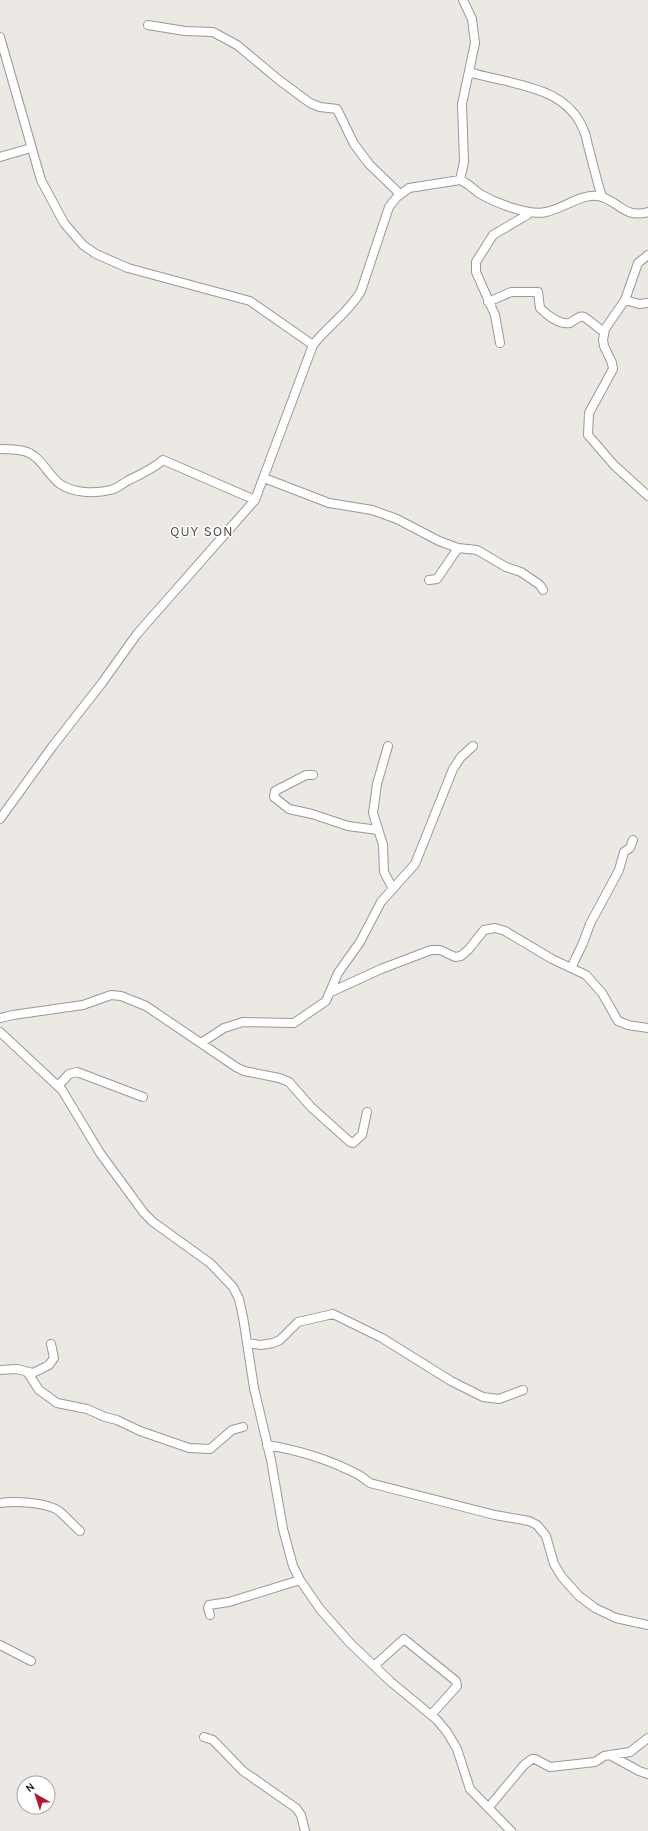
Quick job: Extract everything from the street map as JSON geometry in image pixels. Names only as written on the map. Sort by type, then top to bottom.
[{"type":"street","points":[[460,180],[464,162],[462,104],[475,43],[472,19],[463,0]]},
{"type":"street","points":[[148,25],[184,31],[213,32],[236,45],[310,103],[320,107],[337,109],[354,144],[369,164],[400,194]]},
{"type":"street","points":[[0,37],[40,180],[64,223],[83,245],[96,254],[128,268],[250,301],[313,345]]},
{"type":"street","points":[[469,72],[487,78],[512,82],[538,90],[555,97],[564,103],[574,113],[585,132],[602,197]]},
{"type":"street","points":[[0,157],[31,148]]},
{"type":"street","points":[[0,819],[137,634],[249,509],[255,500],[313,345],[354,302],[361,291],[389,207],[400,194],[409,188],[460,180],[489,198],[531,213],[556,210],[587,197],[602,197],[628,213],[648,212]]},
{"type":"street","points":[[500,343],[495,315],[476,272],[476,262],[493,235],[527,215],[524,211]]},
{"type":"street","points":[[648,255],[641,259],[636,266],[625,300],[608,323],[604,332],[604,346],[612,363],[613,369],[589,413],[588,435],[614,465],[648,496]]},
{"type":"street","points":[[488,302],[511,292],[538,292],[540,308],[550,317],[561,322],[568,323],[580,317],[584,317],[604,332]]},
{"type":"street","points":[[625,300],[638,304],[648,303]]},
{"type":"street","points":[[0,449],[25,451],[31,454],[56,481],[77,491],[102,491],[115,489],[128,480],[143,474],[164,460],[255,500]]},
{"type":"street","points":[[264,478],[329,503],[372,510],[397,519],[439,541],[458,548],[477,550],[506,567],[521,572],[543,590]]},
{"type":"street","points":[[429,580],[437,579],[458,548]]},
{"type":"street","points":[[388,746],[377,784],[373,813],[383,845],[384,872],[393,889]]},
{"type":"street","points":[[201,1043],[224,1028],[237,1023],[256,1022],[286,1024],[299,1021],[321,1006],[331,992],[342,967],[360,942],[381,902],[415,864],[453,769],[461,757],[474,746]]},
{"type":"street","points":[[313,775],[306,775],[275,791],[274,797],[289,809],[312,814],[348,826],[378,830]]},
{"type":"street","points":[[571,968],[592,919],[619,870],[624,852],[630,848],[634,840]]},
{"type":"street","points":[[331,992],[380,968],[431,950],[440,950],[455,957],[461,956],[469,949],[484,930],[490,928],[505,931],[552,959],[586,975],[596,984],[618,1021],[628,1025],[648,1028]]},
{"type":"street","points":[[0,1018],[83,1005],[110,995],[120,996],[146,1006],[201,1043],[226,1062],[244,1071],[279,1078],[289,1082],[320,1116],[350,1142],[353,1143],[362,1135],[367,1112]]},
{"type":"street","points":[[0,1032],[58,1086],[100,1153],[144,1213],[153,1222],[210,1263],[233,1287],[239,1299],[256,1400],[267,1445],[283,1529],[293,1566],[300,1580],[324,1613],[350,1642],[374,1666],[437,1720],[454,1743],[470,1789],[512,1831]]},
{"type":"street","points":[[58,1086],[69,1074],[77,1072],[143,1097]]},
{"type":"street","points":[[246,1343],[261,1345],[273,1344],[280,1340],[298,1322],[332,1314],[376,1335],[451,1381],[483,1397],[499,1399],[523,1390]]},
{"type":"street","points":[[0,1370],[17,1369],[28,1373],[37,1372],[52,1361],[54,1354],[51,1344]]},
{"type":"street","points":[[28,1373],[39,1390],[57,1403],[87,1409],[105,1417],[117,1420],[140,1431],[189,1448],[210,1449],[232,1430],[243,1428]]},
{"type":"street","points":[[267,1445],[291,1449],[312,1456],[357,1474],[370,1483],[495,1515],[529,1521],[537,1525],[546,1536],[554,1564],[562,1577],[579,1596],[595,1608],[616,1618],[648,1625]]},
{"type":"street","points":[[0,1504],[14,1502],[52,1508],[59,1511],[80,1531]]},
{"type":"street","points":[[210,1616],[208,1608],[209,1605],[229,1602],[300,1580]]},
{"type":"street","points":[[374,1666],[404,1639],[456,1681],[457,1686],[431,1715]]},
{"type":"street","points":[[0,1645],[31,1661]]},
{"type":"street","points":[[204,1737],[213,1740],[243,1771],[296,1808],[301,1816],[305,1831]]},
{"type":"street","points":[[489,1807],[524,1765],[532,1759],[535,1759],[550,1767],[595,1762],[602,1757],[630,1752],[648,1738]]},
{"type":"street","points":[[610,1755],[639,1771],[648,1774]]},
{"type":"district","name":"QUY SON","points":[[202,531]]}]
